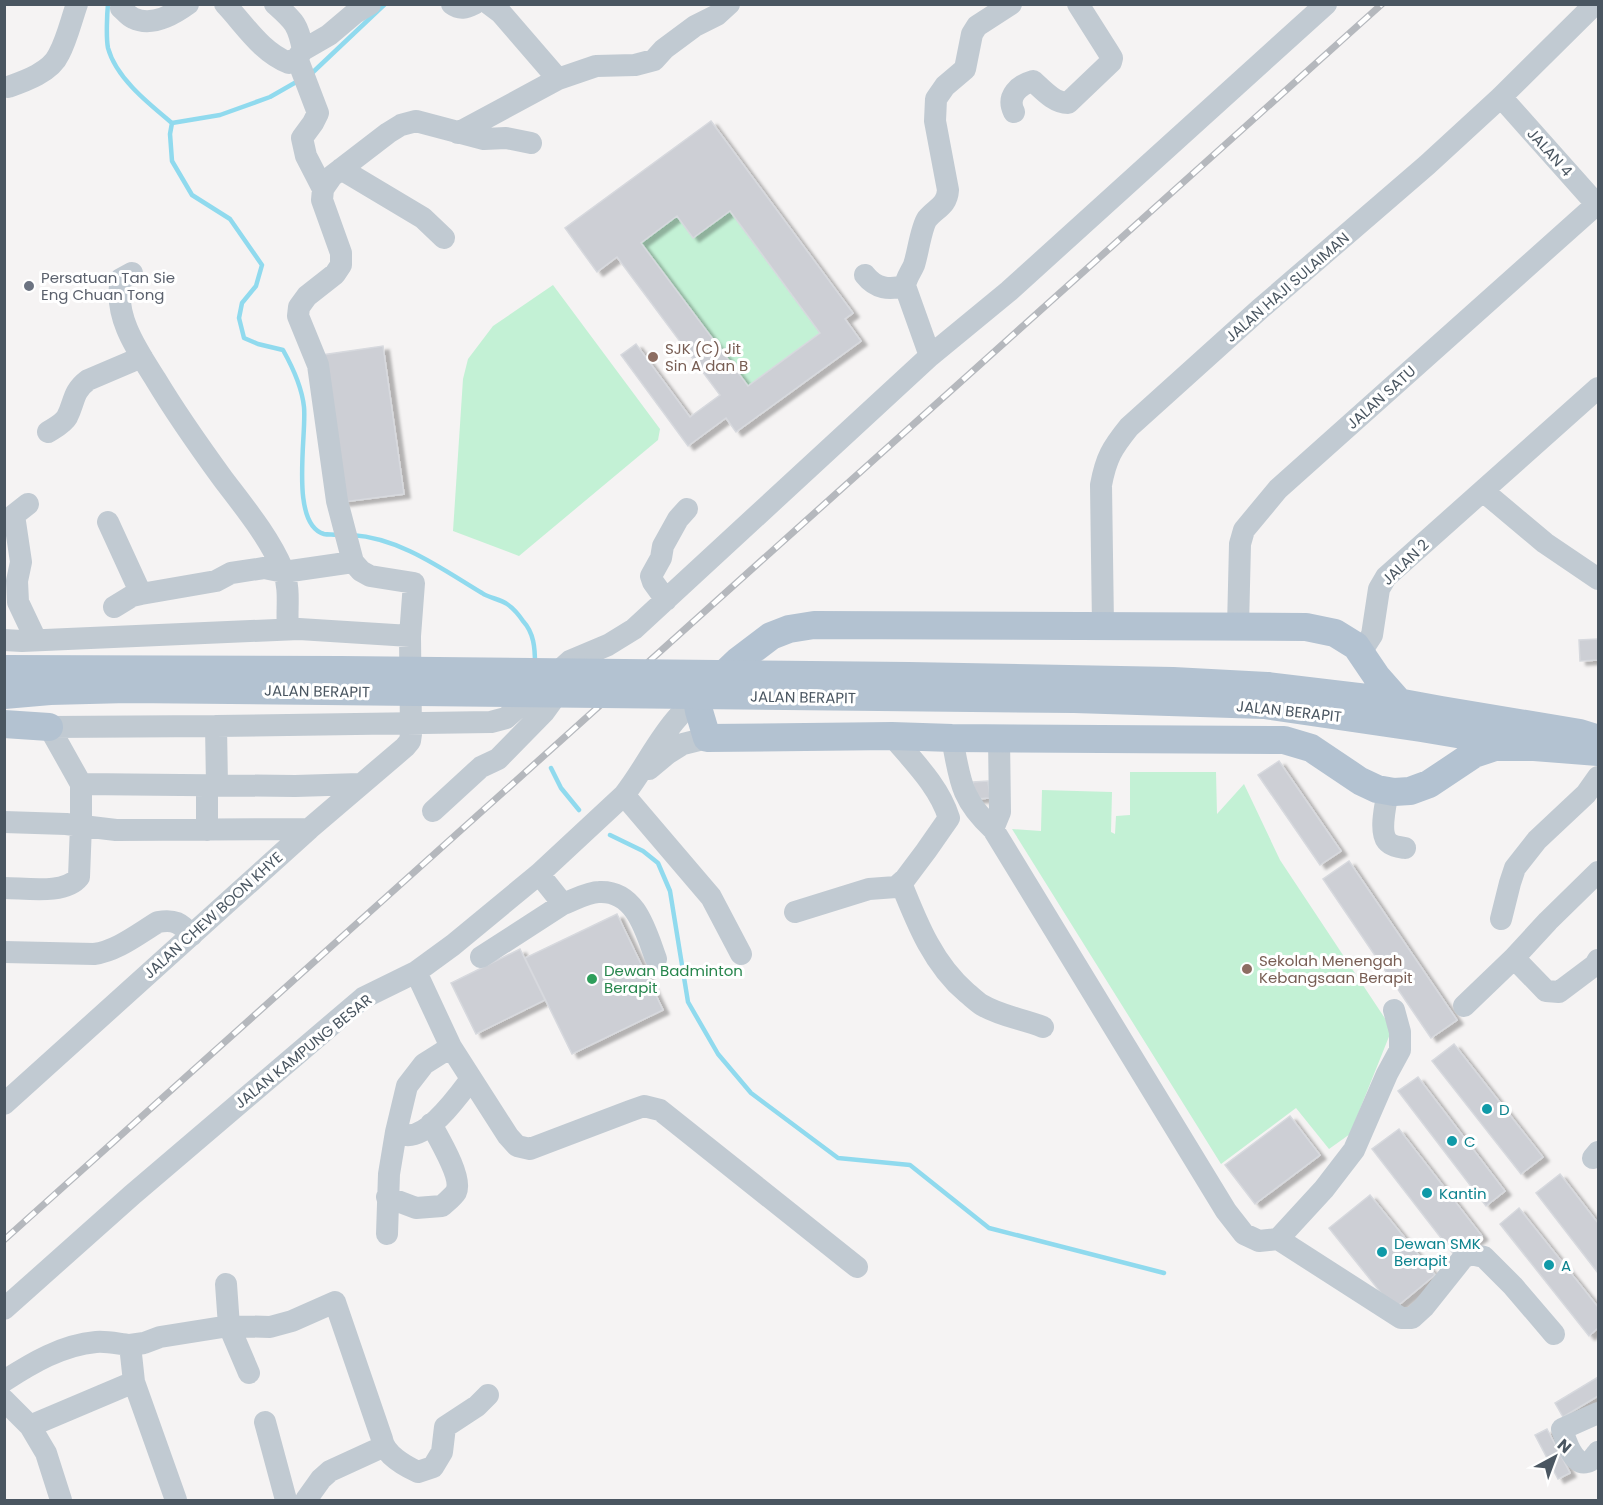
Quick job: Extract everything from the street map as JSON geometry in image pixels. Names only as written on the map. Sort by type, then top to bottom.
[{"type":"main road","points":[[1399,702],[1377,677],[1356,646],[1335,633],[1306,627],[825,625],[789,629],[771,636],[738,661],[697,700],[707,738],[892,736],[1284,740],[1311,747],[1360,780],[1377,789],[1388,791],[1410,791],[1429,784],[1474,754],[1495,747],[1533,747]]},
{"type":"main road","points":[[1319,630],[1342,654],[1348,669],[1341,684],[1329,694]]},
{"type":"main road","points":[[4,669],[932,676],[1173,681],[1265,696],[1329,694],[1399,702],[1580,733],[1599,739]]},
{"type":"main road","name":"JALAN BERAPIT","points":[[4,695],[128,689],[1074,699],[1265,696],[1533,747],[1599,752]]},
{"type":"main road","points":[[4,724],[50,727]]},
{"type":"main road","points":[[1429,729],[1443,746],[1443,760],[1429,784]]},
{"type":"street","points":[[8,87],[24,82],[48,67],[59,56],[77,4]]},
{"type":"street","points":[[121,8],[131,17],[144,21],[172,15],[188,4]]},
{"type":"street","points":[[114,607],[132,596],[216,581],[231,573],[264,568],[284,572],[348,544],[337,501],[318,366],[298,316],[299,307],[307,296],[335,274],[341,265],[341,253],[322,200],[322,189],[306,156],[302,138],[314,123],[318,113],[302,66],[297,27],[292,19],[275,4]]},
{"type":"street","points":[[302,66],[329,35],[355,13],[370,4]]},
{"type":"street","points":[[452,4],[464,9],[474,4]]},
{"type":"street","points":[[489,4],[501,13],[558,79]]},
{"type":"street","points":[[458,133],[558,79],[596,66],[635,65],[654,60],[664,49],[695,26],[717,15],[729,4]]},
{"type":"street","points":[[930,356],[905,281],[913,268],[926,220],[948,199],[935,122],[936,99],[945,86],[965,69],[972,34],[977,26],[1011,4]]},
{"type":"street","points":[[1014,111],[1010,105],[1011,97],[1028,82],[1034,81],[1053,98],[1068,103],[1111,62],[1112,58],[1078,4]]},
{"type":"street","points":[[4,888],[60,888],[74,883],[79,877],[81,784],[50,727],[491,722],[506,718],[570,662],[608,645],[634,629],[930,356],[1009,291],[1326,4]]},
{"type":"street","name":"JALAN HAJI SULAIMAN","points":[[1102,626],[1101,485],[1105,466],[1113,448],[1129,427],[1260,309],[1427,165],[1501,97],[1595,4]]},
{"type":"street","points":[[231,6],[255,39],[279,59],[302,66]]},
{"type":"street","name":"JALAN 4","points":[[1501,97],[1598,205]]},
{"type":"street","points":[[322,189],[332,176],[388,133],[400,125],[416,121],[484,139],[506,138],[531,143]]},
{"type":"street","points":[[341,169],[423,218],[444,238]]},
{"type":"street","name":"JALAN SATU","points":[[1238,627],[1240,544],[1244,530],[1278,489],[1598,205]]},
{"type":"street","points":[[132,273],[121,279],[119,290],[120,308],[132,341],[187,430],[263,532],[284,572],[289,593],[288,629]]},
{"type":"street","points":[[865,275],[881,288],[892,289],[905,286]]},
{"type":"street","points":[[48,432],[67,418],[75,395],[88,380],[142,357]]},
{"type":"street","name":"JALAN 2","points":[[1361,652],[1372,635],[1378,589],[1386,577],[1483,491],[1594,399]]},
{"type":"street","points":[[1483,491],[1545,543],[1599,579]]},
{"type":"street","points":[[28,504],[14,515],[21,562],[17,581],[18,602],[36,640]]},
{"type":"street","points":[[666,600],[651,576],[661,558],[663,546],[678,519],[687,509]]},
{"type":"street","points":[[108,522],[141,594]]},
{"type":"street","name":"JALAN CHEW BOON KHYE","points":[[4,1104],[410,741],[410,636],[414,583],[370,576],[361,571],[348,544]]},
{"type":"street","points":[[4,639],[22,641],[288,629],[410,636]]},
{"type":"street","points":[[433,811],[481,767],[498,759],[544,712],[557,694]]},
{"type":"street","points":[[630,787],[679,715],[697,700]]},
{"type":"street","points":[[207,830],[216,726]]},
{"type":"street","points":[[795,912],[869,889],[896,887],[926,851],[949,818],[944,802],[892,736]]},
{"type":"street","points":[[630,787],[667,754],[683,744],[707,738]]},
{"type":"street","points":[[952,738],[962,788],[974,811],[993,829],[1226,1211],[1244,1234],[1258,1241],[1278,1239],[1401,1318],[1412,1318],[1424,1307],[1463,1258],[1472,1254],[1484,1257],[1513,1286],[1554,1334]]},
{"type":"street","points":[[993,829],[1000,812],[999,738]]},
{"type":"street","points":[[1501,919],[1515,868],[1537,840],[1586,794],[1599,777]]},
{"type":"street","points":[[81,784],[295,786],[360,784]]},
{"type":"street","points":[[630,787],[711,897],[741,954]]},
{"type":"street","name":"JALAN KAMPUNG BESAR","points":[[4,1309],[363,998],[416,972],[453,945],[539,874],[630,787]]},
{"type":"street","points":[[1388,791],[1383,832],[1387,840],[1395,846],[1405,848]]},
{"type":"street","points":[[4,822],[81,825],[116,830],[309,829]]},
{"type":"street","points":[[1464,1006],[1599,872]]},
{"type":"street","points":[[539,874],[563,904]]},
{"type":"street","points":[[901,883],[922,935],[942,966],[960,986],[982,1005],[1043,1027]]},
{"type":"street","points":[[481,957],[563,904],[598,892],[610,892],[627,900],[641,919],[656,959]]},
{"type":"street","points":[[4,952],[103,952],[158,922],[165,921],[174,921],[182,925],[192,935]]},
{"type":"street","points":[[1514,958],[1546,991],[1552,993],[1559,992],[1599,960]]},
{"type":"street","points":[[416,972],[451,1047],[508,1136],[517,1146],[530,1149],[644,1106],[660,1110],[857,1268]]},
{"type":"street","points":[[1278,1239],[1324,1190],[1354,1150],[1400,1050],[1400,1032],[1394,1010]]},
{"type":"street","points":[[387,1234],[389,1174],[407,1086],[424,1064],[451,1047]]},
{"type":"street","points":[[396,1132],[406,1136],[422,1132],[451,1107],[471,1079]]},
{"type":"street","points":[[387,1197],[416,1208],[442,1206],[456,1192],[457,1183],[450,1162],[431,1124]]},
{"type":"street","points":[[226,1284],[229,1326],[249,1373]]},
{"type":"street","points":[[4,1381],[32,1363],[65,1349],[98,1341],[130,1345],[160,1337],[229,1326],[270,1327],[292,1321],[335,1302],[383,1445],[403,1465],[418,1472],[433,1467],[442,1452],[445,1426],[477,1406],[488,1395]]},
{"type":"street","points":[[130,1345],[134,1382],[176,1500]]},
{"type":"street","points":[[30,1426],[134,1382]]},
{"type":"street","points":[[4,1400],[30,1426],[46,1452],[61,1500]]},
{"type":"street","points":[[1599,1413],[1562,1429],[1569,1449],[1580,1462],[1590,1461],[1599,1452]]},
{"type":"street","points":[[265,1422],[286,1500]]},
{"type":"street","points":[[306,1500],[321,1479],[330,1471],[383,1445]]},
{"type":"green space","points":[[730,211],[820,333],[748,386],[641,243],[677,216],[693,238]]},
{"type":"green space","points":[[553,285],[660,429],[658,440],[519,556],[453,531],[463,379],[468,359],[493,326]]},
{"type":"green space","points":[[1130,772],[1216,772],[1217,814],[1244,784],[1280,860],[1392,1029],[1350,1134],[1329,1149],[1296,1108],[1221,1164],[1012,829],[1041,831],[1042,790],[1112,792],[1111,832],[1115,834],[1116,816],[1130,815]]},
{"type":"building","points":[[711,121],[853,313],[845,319],[861,341],[736,432],[726,418],[688,446],[621,355],[636,344],[690,417],[720,395],[617,257],[597,272],[565,228]],"holes":[[[730,211],[820,333],[748,386],[641,243],[677,216],[693,238]]]},
{"type":"building","points":[[383,346],[404,494],[343,502],[322,355]]},
{"type":"building","points":[[1598,639],[1598,660],[1580,661],[1579,640]]},
{"type":"building","points":[[1279,761],[1341,851],[1320,865],[1258,775]]},
{"type":"building","points":[[988,781],[990,798],[975,799],[973,782]]},
{"type":"building","points":[[1349,861],[1457,1020],[1431,1038],[1323,879]]},
{"type":"building","name":"Dewan Badminton Berapit","points":[[617,914],[663,1010],[572,1054],[525,958]]},
{"type":"building","points":[[520,949],[545,1000],[476,1034],[451,983]]},
{"type":"building","name":"D","points":[[1454,1044],[1543,1157],[1521,1174],[1432,1061]]},
{"type":"building","name":"C","points":[[1418,1077],[1505,1191],[1486,1206],[1398,1091]]},
{"type":"building","points":[[1290,1116],[1320,1155],[1255,1204],[1225,1165]]},
{"type":"building","name":"Kantin","points":[[1399,1129],[1482,1236],[1455,1256],[1372,1149]]},
{"type":"building","points":[[1560,1174],[1598,1223],[1598,1273],[1536,1193]]},
{"type":"building","name":"Dewan SMK Berapit","points":[[1370,1195],[1435,1275],[1394,1309],[1329,1228]]},
{"type":"building","name":"A","points":[[1519,1208],[1598,1307],[1598,1328],[1589,1336],[1500,1224]]},
{"type":"building","points":[[1598,1377],[1598,1396],[1563,1417],[1555,1403]]},
{"type":"building","points":[[1547,1429],[1570,1473],[1558,1479],[1535,1435]]},
{"type":"waterway","points":[[108,4],[107,44],[112,59],[134,90],[172,123]]},
{"type":"waterway","points":[[311,74],[385,4]]},
{"type":"waterway","points":[[298,81],[270,97],[220,115],[172,123],[170,134],[172,161],[192,195],[230,219],[262,265],[256,286],[242,303],[239,318],[244,338],[283,350],[290,363],[299,385],[304,407],[302,477],[307,514],[313,527],[324,534],[338,535]]},
{"type":"waterway","points":[[352,535],[370,537],[404,548],[485,595],[507,604],[518,614],[530,631],[535,664]]},
{"type":"waterway","points":[[551,768],[561,788],[579,810]]},
{"type":"waterway","points":[[610,835],[643,851],[658,863],[670,891],[688,1002],[718,1054],[751,1093],[838,1158],[910,1165],[989,1228],[1164,1273]]},
{"type":"railway","points":[[4,1240],[1382,4]]},
{"type":"place","name":"Persatuan Tan Sie Eng Chuan Tong","points":[[29,286]]},
{"type":"place","name":"SJK (C) Jit Sin A dan B","points":[[653,357]]},
{"type":"place","name":"Sekolah Menengah Kebangsaan Berapit","points":[[1247,969]]},
{"type":"place","name":"Dewan Badminton Berapit","points":[[592,979]]},
{"type":"place","name":"D","points":[[1487,1109]]},
{"type":"place","name":"C","points":[[1452,1141]]},
{"type":"place","name":"Kantin","points":[[1427,1193]]},
{"type":"place","name":"Dewan SMK Berapit","points":[[1382,1252]]},
{"type":"place","name":"A","points":[[1549,1265]]}]
